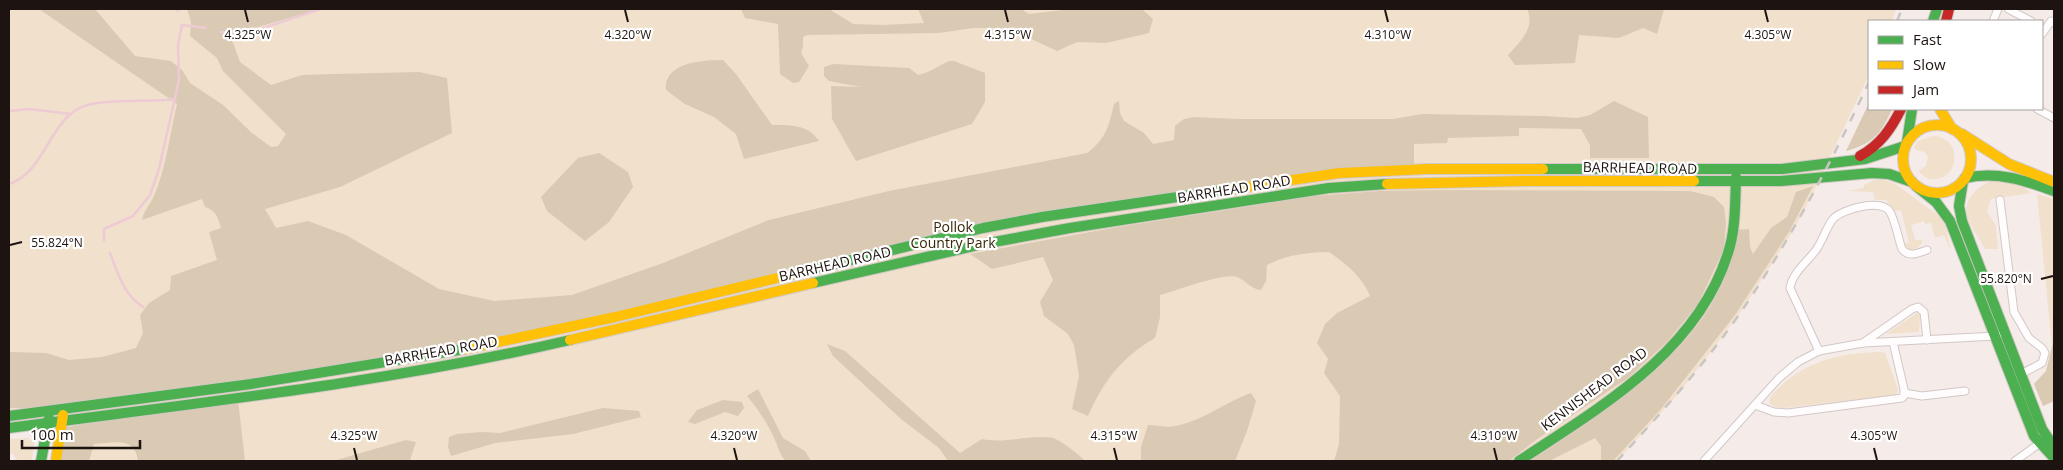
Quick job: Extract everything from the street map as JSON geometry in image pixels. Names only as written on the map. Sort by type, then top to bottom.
[{"type":"main road","points":[[1848,162],[1882,142],[1900,110]]},
{"type":"main road","points":[[1912,110],[1903,164],[1914,184],[1936,202],[1950,221],[2001,335],[2021,374],[2042,429],[2043,440]]},
{"type":"main road","points":[[1941,110],[1955,131],[1965,140],[1970,152],[1969,170],[1964,180],[1960,200],[1960,214],[2001,335],[2027,420],[2054,458]]},
{"type":"main road","points":[[1906,145],[1917,132],[1928,126],[1939,125],[1970,138],[2009,164],[2054,182]]},
{"type":"main road","name":"BARRHEAD ROAD","points":[[9,416],[304,377],[467,349],[572,326],[983,228],[1042,217],[1249,186],[1365,171],[1428,169],[1797,168],[1848,162],[1883,154],[1906,145]]},
{"type":"main road","points":[[1628,169],[1628,181]]},
{"type":"main road","name":"KENNISHEAD ROAD","points":[[1519,461],[1638,378],[1688,328],[1709,298],[1728,255],[1734,218],[1736,169]]},
{"type":"main road","name":"BARRHEAD ROAD","points":[[9,428],[312,387],[474,360],[566,341],[964,248],[1070,228],[1329,188],[1386,184],[1525,180],[1781,181],[1881,173],[1914,184]]},
{"type":"main road","points":[[1914,184],[1924,191],[1940,193],[1952,190],[1964,180],[1980,174],[2000,174],[2054,191]]},
{"type":"main road","points":[[1249,186],[1250,200]]},
{"type":"main road","points":[[184,392],[186,404]]},
{"type":"main road","points":[[56,461],[63,421],[62,409]]},
{"type":"main road","points":[[41,461],[50,423],[48,411]]},
{"type":"main road","points":[[2043,440],[2054,447]]},
{"type":"street","points":[[2008,9],[2029,20]]},
{"type":"street","points":[[2043,30],[2053,20]]},
{"type":"street","points":[[2040,110],[2054,118]]},
{"type":"street","points":[[2000,200],[2014,312],[2029,338],[2042,348],[2045,353],[2042,363],[2021,374]]},
{"type":"street","points":[[1819,351],[1790,288],[1793,279],[1817,249],[1834,218],[1855,209],[1871,205],[1882,206],[1890,212],[1905,253],[1911,255],[1927,250]]},
{"type":"street","points":[[1863,343],[1912,309],[1918,307],[1924,312],[1927,340]]},
{"type":"street","points":[[1707,460],[1789,369],[1819,351],[1863,343],[2001,335]]},
{"type":"street","points":[[1755,405],[1774,412],[1788,413],[1898,400],[1902,398],[1904,393],[1893,342]]},
{"type":"street","points":[[1904,393],[1922,396],[1965,392]]},
{"type":"street","points":[[2015,461],[2043,440]]},
{"type":"green space","name":"Pollok Country Park","points":[[9,9],[1896,9],[1892,20],[1868,20],[1868,77],[1811,197],[1791,234],[1744,307],[1713,349],[1679,393],[1617,461],[61,461],[67,425],[64,403],[9,410]]},
{"type":"green space","points":[[1933,136],[1943,138],[1950,144],[1954,151],[1954,159],[1953,167],[1948,174],[1941,178],[1931,179],[1918,171],[1926,166],[1928,157],[1925,152],[1916,150],[1914,147],[1918,141]]},
{"type":"green space","points":[[1874,180],[1894,183],[1939,216],[1945,224],[1951,251],[1944,235],[1935,238],[1931,223],[1925,224],[1924,221],[1911,225],[1915,240],[1922,240],[1922,243],[1915,250],[1909,250],[1904,244],[1909,243],[1901,210],[1895,211],[1886,200],[1875,200],[1873,192],[1848,191],[1864,188],[1864,185]]},
{"type":"green space","points":[[1993,180],[2008,182],[2031,193],[1991,199],[1987,211],[1996,226],[1998,249],[1985,249],[1970,224],[1966,210],[1973,194]]},
{"type":"green space","points":[[2037,194],[2054,199],[2054,401],[2043,406],[2034,384],[2046,371],[2052,347]]},
{"type":"green space","points":[[1917,313],[1920,316],[1919,332],[1886,334]]},
{"type":"green space","points":[[1885,353],[1898,389],[1896,395],[1784,408],[1775,407],[1769,403],[1772,395],[1782,385],[1793,376],[1816,363],[1841,356]]},
{"type":"green space","points":[[28,438],[34,443],[32,461],[17,461],[14,455],[9,453],[9,439]]},
{"type":"shaded area","points":[[39,9],[95,9],[135,56],[171,61],[182,70],[190,83],[223,105],[252,133],[271,147],[278,146],[286,134],[223,71],[217,58],[190,36],[191,22],[187,9],[320,9],[258,27],[229,32],[240,62],[271,85],[302,75],[419,72],[447,78],[452,133],[340,187],[265,209],[276,228],[308,221],[346,235],[439,289],[494,301],[572,295],[663,263],[769,220],[889,191],[1087,153],[1103,137],[1114,104],[1119,101],[1120,113],[1124,121],[1144,133],[1153,144],[1174,140],[1175,126],[1184,119],[1194,117],[1237,119],[1393,119],[1422,114],[1577,118],[1590,115],[1614,101],[1648,117],[1649,158],[1590,158],[1590,145],[1581,129],[1519,128],[1519,136],[1448,138],[1447,143],[1414,144],[1414,164],[1334,169],[984,223],[616,311],[471,343],[345,366],[261,378],[32,408],[9,408],[9,352],[46,353],[69,360],[102,357],[136,348],[143,333],[140,315],[149,303],[170,290],[171,276],[217,260],[209,232],[221,228],[216,215],[212,210],[205,207],[202,199],[142,220],[162,174],[177,104]]},
{"type":"shaded area","points":[[741,9],[829,9],[853,24],[882,25],[924,23],[918,9],[1021,9],[1029,14],[1072,9],[1142,9],[1153,19],[1149,33],[1106,43],[1077,42],[1057,51],[1008,28],[973,28],[939,33],[807,35],[803,37],[801,53],[809,66],[799,82],[793,83],[780,74],[778,24],[745,18]]},
{"type":"shaded area","points":[[1527,9],[1664,9],[1657,34],[1643,28],[1619,38],[1579,35],[1575,63],[1515,65],[1508,55],[1522,39],[1528,28],[1530,22]]},
{"type":"shaded area","points":[[723,60],[736,74],[772,125],[804,128],[815,135],[819,141],[744,159],[736,134],[714,117],[685,104],[666,90],[667,81],[678,68],[696,62]]},
{"type":"shaded area","points":[[949,61],[954,61],[985,73],[985,102],[972,124],[856,161],[832,119],[831,86],[861,87],[829,81],[824,76],[824,67],[833,64],[909,68],[918,75]]},
{"type":"shaded area","points":[[1868,105],[1868,110],[1892,110],[1875,137],[1863,145],[1846,151]]},
{"type":"shaded area","points":[[599,153],[628,172],[633,187],[609,222],[585,241],[547,211],[541,197],[578,158]]},
{"type":"shaded area","points":[[1813,186],[1789,232],[1735,315],[1661,409],[1613,461],[1601,461],[1601,446],[1595,438],[1549,461],[1530,461],[1611,407],[1662,364],[1685,341],[1704,315],[1720,288],[1728,267],[1737,230],[1749,229],[1750,247],[1753,254],[1771,228],[1787,217],[1796,192]]},
{"type":"shaded area","points":[[1379,191],[1690,191],[1714,197],[1724,207],[1726,223],[1724,249],[1698,304],[1667,342],[1629,377],[1536,440],[1509,461],[1334,461],[1339,444],[1340,396],[1324,373],[1328,359],[1317,343],[1325,324],[1337,313],[1370,296],[1358,276],[1329,252],[1297,255],[1267,265],[1266,281],[1261,290],[1254,288],[1240,278],[1231,276],[1211,279],[1160,295],[1160,317],[1155,338],[1132,354],[1115,371],[1100,391],[1088,416],[1072,409],[1079,376],[1074,345],[1068,334],[1044,316],[1040,302],[1053,280],[1043,257],[992,269],[970,254],[1118,227],[1314,196]]},
{"type":"shaded area","points":[[2054,339],[2054,401],[2043,406],[2034,384],[2046,371]]},
{"type":"shaded area","points":[[827,344],[845,351],[960,453],[982,439],[1000,440],[1045,437],[1053,438],[1060,442],[1085,461],[948,461],[939,448],[901,419],[833,356]]},
{"type":"shaded area","points":[[758,389],[783,438],[805,451],[811,461],[786,461],[782,456],[766,422],[747,396]]},
{"type":"shaded area","points":[[1251,393],[1256,401],[1235,461],[1141,461],[1141,447],[1148,425],[1169,427],[1185,424]]},
{"type":"shaded area","points":[[238,400],[245,461],[138,461],[133,448],[128,444],[116,442],[94,444],[89,461],[61,461],[62,437],[67,427]]},
{"type":"shaded area","points":[[723,400],[742,402],[744,408],[738,416],[725,412],[695,424],[688,422],[697,410]]},
{"type":"shaded area","points":[[603,408],[639,411],[641,417],[573,434],[495,443],[451,456],[448,447],[449,437],[457,434],[500,433]]},
{"type":"shaded area","points":[[406,440],[416,442],[408,461],[333,461]]},
{"type":"waterway","points":[[221,32],[245,34],[321,9]]},
{"type":"waterway","points":[[104,240],[104,229],[133,216],[150,195],[159,169],[179,80],[178,45],[182,25],[206,28]]},
{"type":"waterway","points":[[9,184],[20,179],[29,171],[58,128],[76,110],[96,103],[175,99]]},
{"type":"waterway","points":[[9,111],[29,109],[71,114]]},
{"type":"waterway","points":[[110,253],[126,290],[143,307]]},
{"type":"railway","points":[[1897,20],[1902,9]]},
{"type":"railway","points":[[1617,461],[1700,367],[1763,279],[1812,196],[1868,84]]},
{"type":"traffic: fast","points":[[1933,20],[1937,9]]},
{"type":"traffic: fast","points":[[1907,142],[1912,110]]},
{"type":"traffic: fast","points":[[1543,169],[1782,169],[1865,159],[1905,146]]},
{"type":"traffic: fast","points":[[1694,181],[1781,181],[1872,173],[1889,174],[1912,182]]},
{"type":"traffic: fast","points":[[1965,178],[1999,176],[2021,180],[2054,191]]},
{"type":"traffic: fast","points":[[1519,461],[1582,420],[1643,374],[1670,348],[1694,320],[1713,288],[1731,244],[1734,225],[1736,177]]},
{"type":"traffic: fast","points":[[1963,181],[1959,206],[1962,221],[2042,429],[2054,447]]},
{"type":"traffic: fast","points":[[813,283],[983,244],[1070,228],[1329,188],[1387,184]]},
{"type":"traffic: fast","points":[[1916,186],[1936,202],[1950,221],[2034,436],[2054,458]]},
{"type":"traffic: fast","points":[[806,271],[983,228],[1042,217],[1225,190]]},
{"type":"traffic: fast","points":[[9,428],[291,391],[431,368],[570,340]]},
{"type":"traffic: fast","points":[[9,416],[251,384],[465,349]]},
{"type":"traffic: fast","points":[[41,461],[49,418]]},
{"type":"traffic: slow","points":[[1941,110],[1952,129]]},
{"type":"traffic: slow","points":[[1937,125],[1950,128],[1961,135],[1968,146],[1971,159],[1968,172],[1961,183],[1950,190],[1937,193],[1924,190],[1913,183],[1906,172],[1903,159],[1906,146],[1913,135],[1924,128],[1937,125]]},
{"type":"traffic: slow","points":[[1962,134],[2009,164],[2054,182]]},
{"type":"traffic: slow","points":[[1225,190],[1339,173],[1428,169],[1543,169]]},
{"type":"traffic: slow","points":[[1387,184],[1525,181],[1694,181]]},
{"type":"traffic: slow","points":[[465,349],[615,317],[806,271]]},
{"type":"traffic: slow","points":[[570,340],[813,283]]},
{"type":"traffic: slow","points":[[56,461],[63,415]]},
{"type":"traffic: jam","points":[[1946,20],[1949,9]]},
{"type":"traffic: jam","points":[[1860,156],[1884,136],[1900,110]]}]
